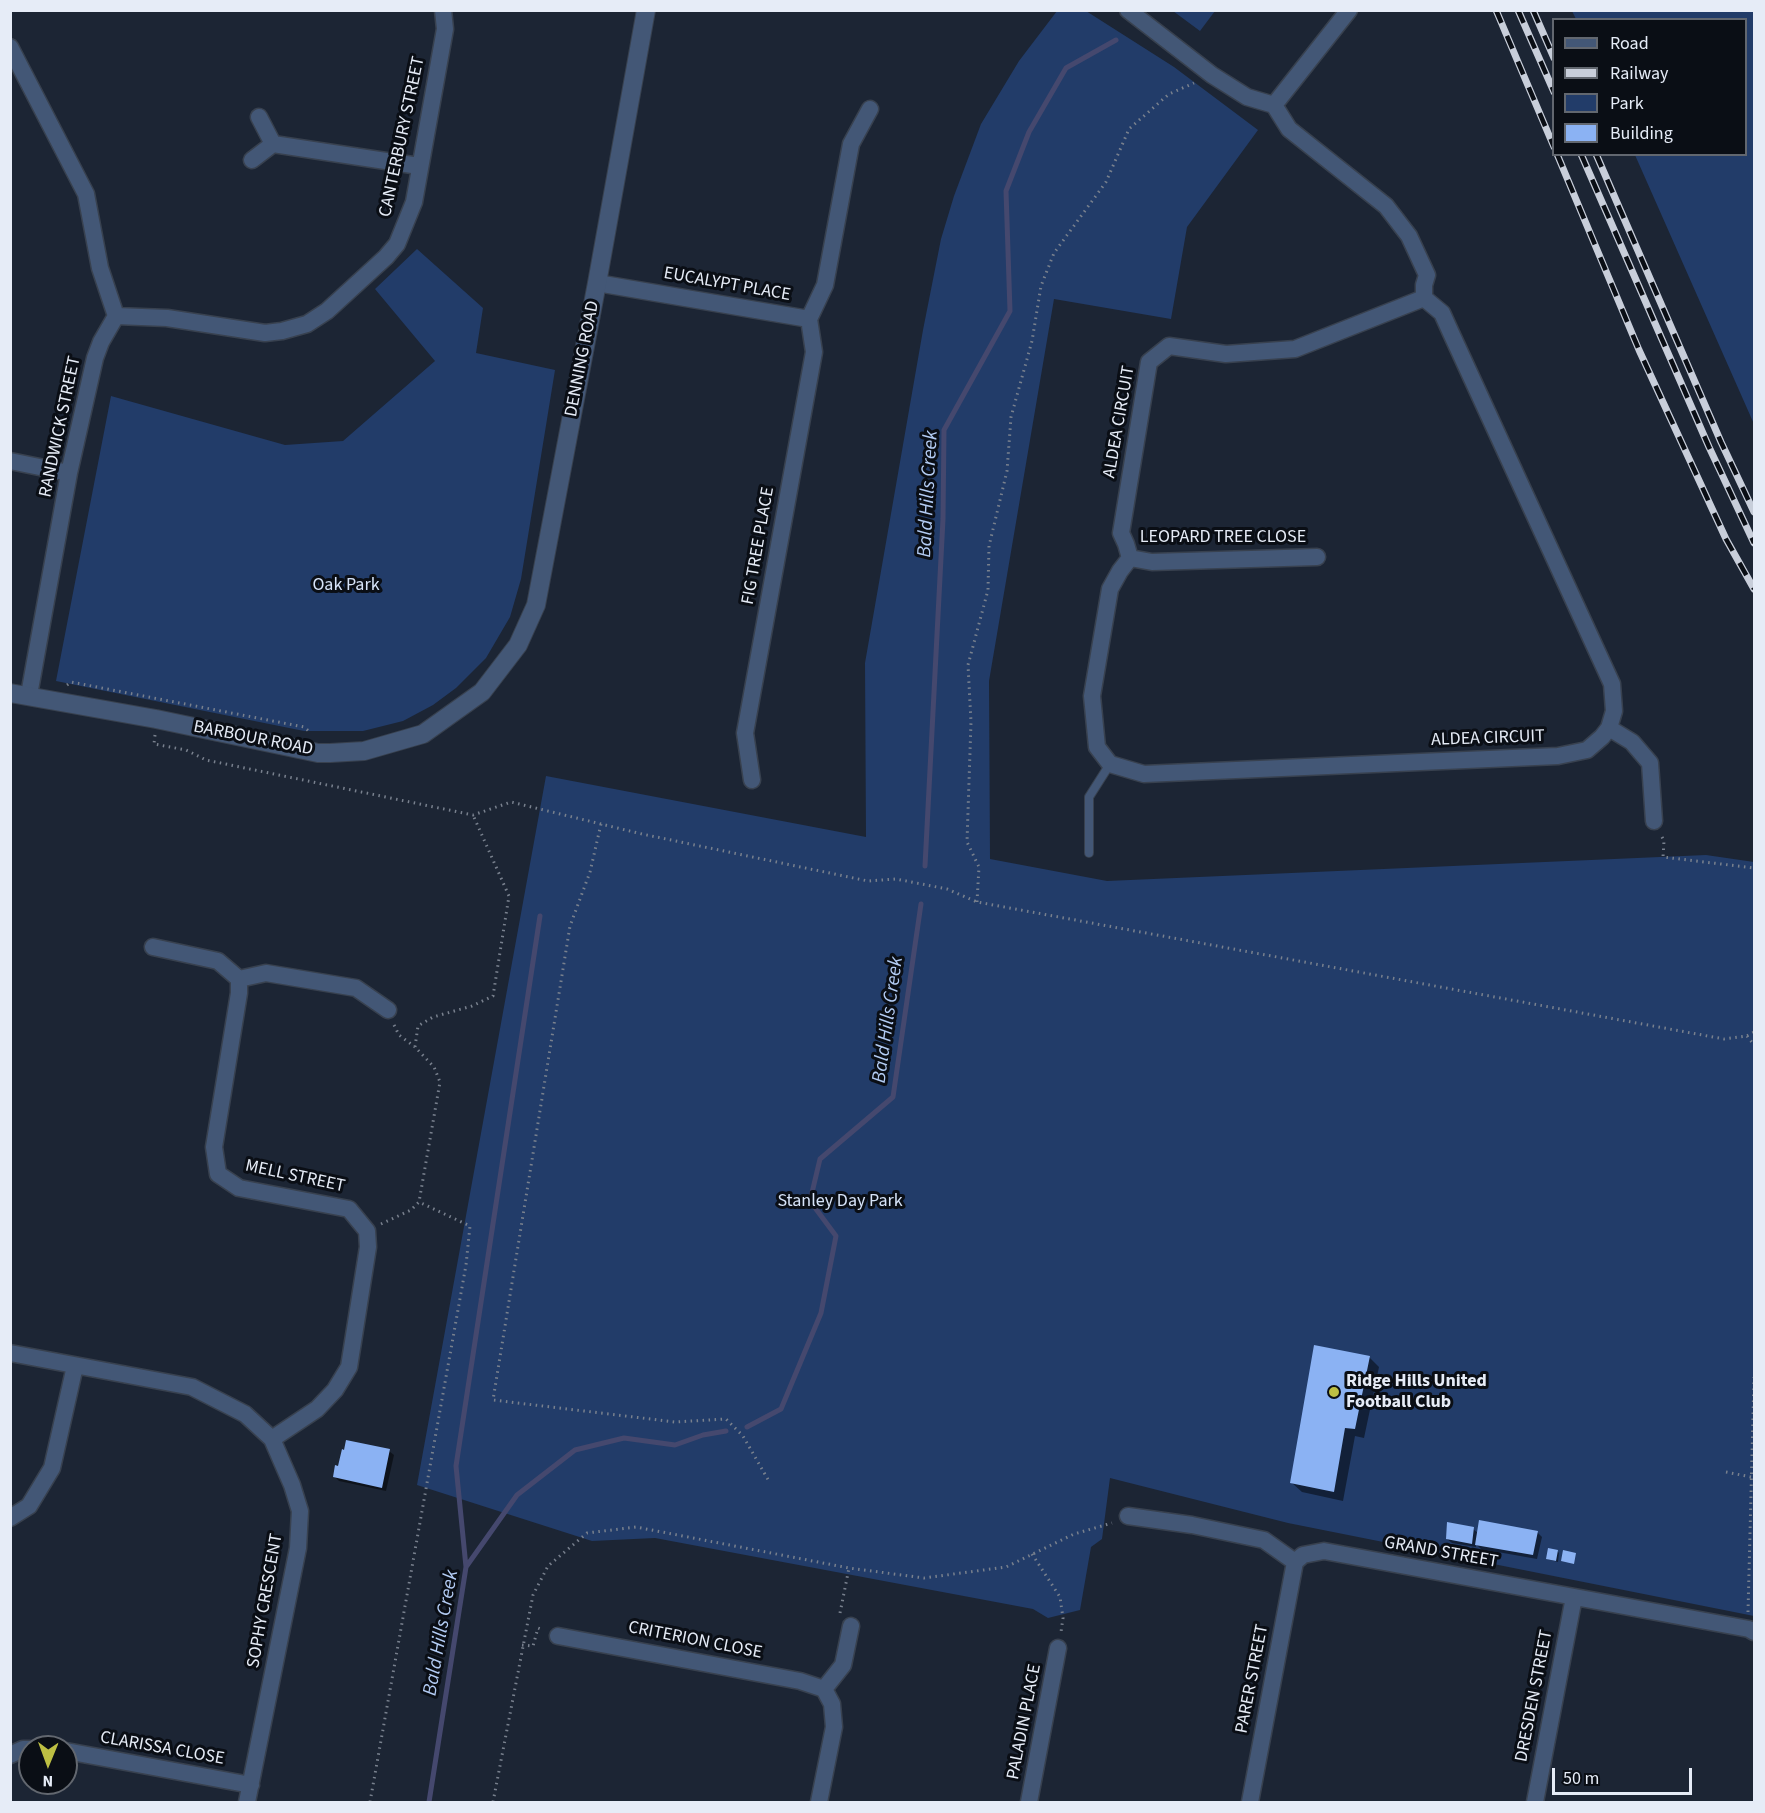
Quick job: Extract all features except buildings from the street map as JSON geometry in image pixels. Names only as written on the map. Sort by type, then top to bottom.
[{"type":"street","name":"CANTERBURY STREET","points":[[116,316],[167,318],[265,333],[282,332],[307,324],[327,311],[397,244],[414,202],[445,29],[443,10]]},
{"type":"street","name":"DENNING ROAD","points":[[482,692],[519,645],[536,605],[646,10]]},
{"type":"street","points":[[1128,10],[1212,75],[1247,97],[1274,105],[1289,129],[1386,206],[1409,236],[1426,275],[1424,298],[1442,314],[1447,323],[1612,684],[1614,711],[1609,728],[1632,742],[1650,763],[1654,821]]},
{"type":"street","points":[[1274,105],[1349,10]]},
{"type":"street","points":[[10,46],[86,194],[100,268],[116,316]]},
{"type":"street","name":"EUCALYPT PLACE","points":[[597,283],[809,319],[825,285],[850,144],[870,109]]},
{"type":"street","points":[[259,117],[273,144]]},
{"type":"street","points":[[252,160],[273,144],[419,166]]},
{"type":"street","name":"ALDEA CIRCUIT","points":[[1130,558],[1120,533],[1149,362],[1169,346],[1226,354],[1295,349],[1424,298]]},
{"type":"street","name":"RANDWICK STREET","points":[[20,694],[95,358],[100,342],[116,316]]},
{"type":"street","name":"FIG TREE PLACE","points":[[752,780],[745,733],[814,352],[809,319]]},
{"type":"street","points":[[10,461],[69,473]]},
{"type":"street","name":"LEOPARD TREE CLOSE","points":[[1130,558],[1152,562],[1317,557]]},
{"type":"street","points":[[1110,764],[1097,747],[1092,696],[1110,589],[1130,558]]},
{"type":"street","name":"BARBOUR ROAD","points":[[20,694],[318,753],[330,753],[364,751],[423,734],[482,692]]},
{"type":"street","name":"ALDEA CIRCUIT","points":[[1110,764],[1144,774],[1558,756],[1587,750],[1609,728]]},
{"type":"street","points":[[153,947],[218,961],[239,979],[266,973],[356,988],[388,1010]]},
{"type":"street","name":"MELL STREET","points":[[239,979],[239,993],[214,1147],[218,1174],[239,1188],[350,1209],[367,1231]]},
{"type":"street","points":[[272,1439],[317,1409],[335,1390],[349,1367],[368,1247],[367,1231]]},
{"type":"street","name":"SOPHY CRESCENT","points":[[10,1353],[192,1387],[245,1414],[272,1439],[300,1511],[298,1548],[247,1803]]},
{"type":"street","points":[[10,1518],[29,1506],[52,1468],[75,1366]]},
{"type":"street","points":[[1128,1516],[1192,1525],[1264,1540],[1295,1562]]},
{"type":"street","name":"GRAND STREET","points":[[1295,1562],[1303,1555],[1324,1551],[1752,1631]]},
{"type":"street","name":"PARER STREET","points":[[1250,1803],[1295,1562]]},
{"type":"street","name":"DRESDEN STREET","points":[[1535,1803],[1574,1597]]},
{"type":"street","points":[[819,1803],[834,1727],[832,1704],[824,1689],[843,1665],[850,1630]]},
{"type":"street","name":"CRITERION CLOSE","points":[[558,1636],[800,1681],[824,1689]]},
{"type":"street","name":"PALADIN PLACE","points":[[1029,1803],[1058,1648]]},
{"type":"street","name":"CLARISSA CLOSE","points":[[78,1753],[251,1785]]},
{"type":"lane","points":[[1089,853],[1089,797],[1110,764]]},
{"type":"path","points":[[977,902],[980,867],[968,842],[971,722],[968,665],[988,590],[989,546],[1007,471],[1011,417],[1032,342],[1041,286],[1054,253],[1106,182],[1129,129],[1169,94],[1212,75]]},
{"type":"path","points":[[154,744],[186,750],[206,760],[473,815],[511,802],[601,824],[868,881],[896,879],[946,889],[977,902],[1724,1039],[1747,1036],[1755,1032]]},
{"type":"path","points":[[415,1047],[418,1026],[433,1017],[472,1006],[493,996],[509,896],[473,815]]},
{"type":"path","points":[[1654,821],[1664,841],[1663,857],[1755,868]]},
{"type":"path","points":[[601,824],[590,872],[570,926],[493,1400],[675,1422],[726,1419],[743,1436],[770,1483]]},
{"type":"path","points":[[367,1231],[411,1210],[419,1202],[440,1082],[434,1067],[415,1047],[399,1035],[388,1010]]},
{"type":"path","points":[[1747,1036],[1755,1045]]},
{"type":"path","points":[[370,1803],[462,1288],[470,1226],[419,1202]]},
{"type":"path","points":[[1752,1631],[1747,1585],[1755,1377]]},
{"type":"path","points":[[1726,1472],[1751,1477]]},
{"type":"path","points":[[493,1803],[533,1595],[548,1566],[587,1533],[636,1527],[849,1568],[924,1578],[1006,1567],[1074,1534],[1106,1526],[1128,1516]]},
{"type":"path","points":[[1032,1553],[1060,1597],[1063,1618],[1058,1648]]},
{"type":"path","points":[[849,1568],[837,1627],[842,1632],[850,1630]]},
{"type":"green space","name":"Stanley Day Park","points":[[1057,11],[1086,11],[1174,67],[1258,130],[1187,227],[1171,319],[1054,299],[989,681],[990,859],[1107,881],[1706,855],[1754,862],[1754,1616],[1288,1523],[1110,1478],[1102,1539],[1091,1547],[1080,1610],[1048,1618],[1033,1609],[655,1538],[592,1541],[417,1485],[546,776],[866,837],[865,663],[941,239],[954,196],[981,124],[1019,61]]},
{"type":"green space","points":[[1173,11],[1215,11],[1200,31]]},
{"type":"green space","points":[[1572,11],[1754,11],[1754,424],[1635,156],[1747,156],[1747,18],[1576,18]]},
{"type":"green space","name":"Oak Park","points":[[417,249],[483,308],[476,353],[555,370],[521,579],[510,617],[486,658],[456,688],[433,705],[403,721],[363,731],[304,731],[56,681],[111,396],[285,445],[343,441],[435,361],[375,289]]},
{"type":"waterway","name":"Bald Hills Creek","points":[[925,866],[943,519],[944,430],[1010,311],[1006,191],[1029,132],[1066,68],[1116,40]]},
{"type":"waterway","name":"Bald Hills Creek","points":[[747,1427],[781,1409],[821,1313],[836,1236],[810,1201],[820,1159],[893,1097],[921,904]]},
{"type":"waterway","points":[[466,1567],[456,1466],[540,916]]},
{"type":"waterway","name":"Bald Hills Creek","points":[[429,1802],[466,1567],[517,1495],[575,1450],[624,1438],[675,1445],[703,1435],[726,1431]]},
{"type":"railway","points":[[1496,10],[1552,142]]},
{"type":"railway","points":[[1518,10],[1552,87]]},
{"type":"railway","points":[[1533,10],[1552,53]]},
{"type":"railway","points":[[1558,156],[1639,350],[1726,539],[1754,589]]},
{"type":"railway","points":[[1582,156],[1709,447],[1754,543]]},
{"type":"railway","points":[[1597,156],[1721,442],[1754,512]]},
{"type":"place","name":"Ridge Hills United Football Club","points":[[1334,1392]]}]
